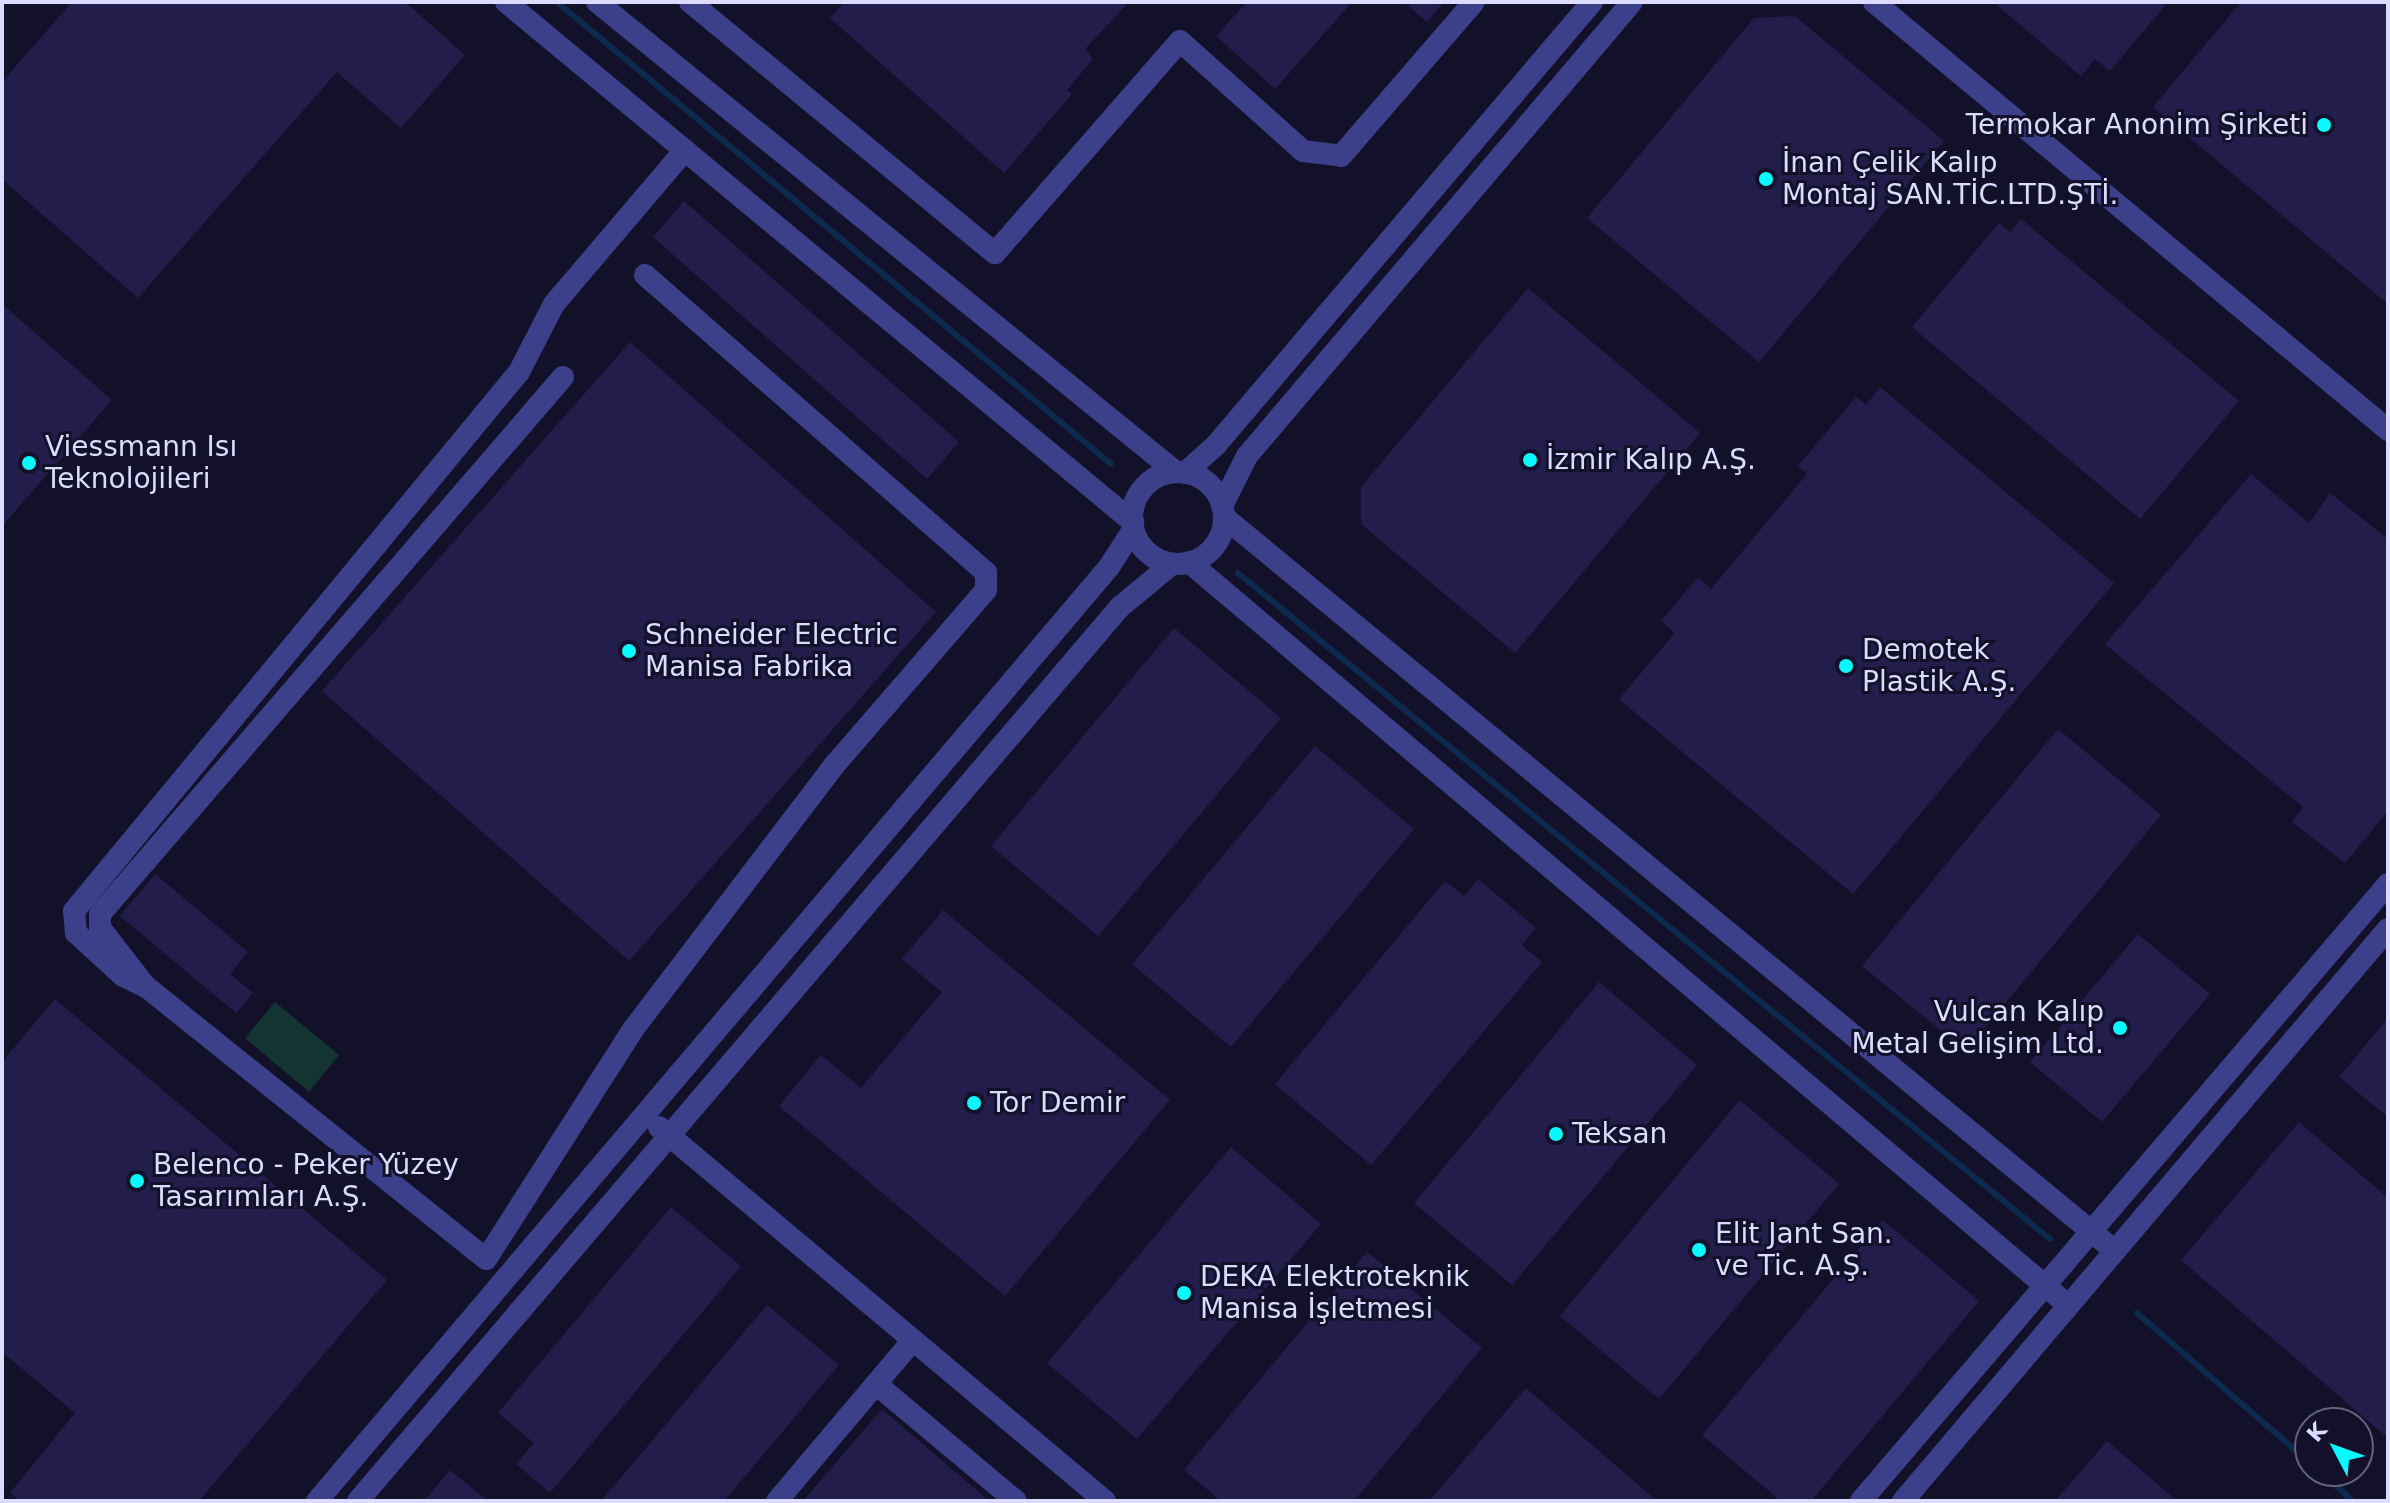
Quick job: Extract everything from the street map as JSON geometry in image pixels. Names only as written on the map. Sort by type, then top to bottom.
[{"type":"street","points":[[506,2],[1133,526],[1145,551],[1180,563],[2047,1283],[2068,1305]]},
{"type":"street","points":[[597,2],[1181,473],[1204,479],[1223,512],[2115,1251]]},
{"type":"street","points":[[690,2],[995,253],[1180,41],[1303,151],[1341,156],[1474,2]]},
{"type":"street","points":[[317,1501],[1109,567],[1133,526],[1138,495],[1148,483],[1181,473],[1216,445],[1592,2]]},
{"type":"street","points":[[358,1501],[1120,607],[1180,563],[1214,546],[1223,512],[1247,456],[1632,2]]},
{"type":"street","points":[[1874,2],[2388,430]]},
{"type":"street","points":[[507,1278],[146,987],[123,976],[76,933],[74,911],[82,897],[519,372],[554,304],[685,150]]},
{"type":"street","points":[[486,1259],[634,1028],[836,763],[986,590],[986,572],[645,275]]},
{"type":"street","points":[[146,987],[100,928],[100,914],[563,377]]},
{"type":"street","points":[[1861,1501],[2388,884]]},
{"type":"street","points":[[1903,1501],[2388,929]]},
{"type":"street","points":[[645,1117],[1101,1500]]},
{"type":"street","points":[[777,1501],[913,1340]]},
{"type":"street","points":[[876,1384],[1016,1501]]},
{"type":"green space","points":[[275,1002],[339,1055],[309,1092],[245,1038]]},
{"type":"building","points":[[72,2],[405,2],[465,55],[401,128],[337,72],[138,298],[2,179],[2,82]]},
{"type":"building","points":[[844,2],[1129,2],[1085,49],[1093,59],[1067,90],[1072,94],[1004,173],[830,18]]},
{"type":"building","points":[[1247,2],[1352,2],[1275,89],[1216,36]]},
{"type":"building","points":[[1404,2],[1444,2],[1427,22]]},
{"type":"building","points":[[1993,2],[2168,2],[2110,71],[2095,59],[2081,76]]},
{"type":"building","name":"Termokar Anonim Şirketi","points":[[2241,2],[2388,2],[2388,304],[2153,107]]},
{"type":"building","name":"İnan Çelik Kalıp Montaj SAN.TİC.LTD.ŞTİ.","points":[[1795,16],[1944,141],[1759,362],[1587,218],[1754,18]]},
{"type":"building","points":[[684,201],[959,442],[927,479],[653,237]]},
{"type":"building","points":[[2021,219],[2239,401],[2140,519],[1912,327],[1999,223],[2010,232]]},
{"type":"building","name":"İzmir Kalıp A.Ş.","points":[[1528,288],[1700,433],[1515,653],[1361,524],[1361,487]]},
{"type":"building","name":"Viessmann Isı Teknolojileri","points":[[2,304],[112,400],[2,526]]},
{"type":"building","name":"Schneider Electric Manisa Fabrika","points":[[630,342],[936,612],[629,961],[322,691]]},
{"type":"building","name":"Demotek Plastik A.Ş.","points":[[1880,387],[2114,583],[1853,894],[1619,699],[1675,633],[1661,621],[1698,577],[1711,589],[1807,474],[1798,466],[1856,397],[1866,405]]},
{"type":"building","points":[[2251,474],[2309,523],[2330,493],[2388,539],[2388,811],[2345,863],[2292,822],[2303,807],[2105,644]]},
{"type":"building","points":[[1174,628],[1281,718],[1098,936],[991,846]]},
{"type":"building","points":[[2058,729],[2161,815],[1966,1051],[1862,966]]},
{"type":"building","points":[[1315,746],[1414,829],[1231,1047],[1132,964]]},
{"type":"building","points":[[155,874],[248,952],[230,974],[253,993],[236,1013],[120,916]]},
{"type":"building","points":[[1478,879],[1536,928],[1522,945],[1542,962],[1371,1165],[1275,1084],[1445,881],[1464,896]]},
{"type":"building","name":"Tor Demir","points":[[943,910],[1170,1100],[1005,1296],[779,1106],[821,1055],[861,1088],[942,992],[902,959]]},
{"type":"building","name":"Vulcan Kalıp Metal Gelişim Ltd.","points":[[2138,934],[2210,994],[2102,1122],[2030,1062]]},
{"type":"building","name":"Teksan","points":[[1599,982],[1697,1065],[1512,1285],[1414,1203]]},
{"type":"building","name":"Belenco - Peker Yüzey Tasarımları A.Ş.","points":[[55,999],[387,1280],[199,1501],[20,1501],[10,1493],[75,1413],[2,1352],[2,1062]]},
{"type":"building","points":[[2388,1018],[2388,1117],[2339,1077]]},
{"type":"building","name":"Elit Jant San. ve Tic. A.Ş.","points":[[1740,1100],[1839,1184],[1659,1399],[1560,1316]]},
{"type":"building","points":[[2299,1122],[2388,1198],[2388,1438],[2374,1426],[2374,1407],[2352,1407],[2181,1260]]},
{"type":"building","name":"DEKA Elektroteknik Manisa İşletmesi","points":[[1231,1147],[1321,1224],[1137,1439],[1047,1363]]},
{"type":"building","points":[[671,1207],[741,1266],[550,1493],[516,1464],[534,1443],[498,1413]]},
{"type":"building","points":[[1883,1220],[1979,1301],[1811,1501],[1781,1501],[1702,1435]]},
{"type":"building","points":[[1367,1252],[1482,1348],[1354,1501],[1221,1501],[1184,1470]]},
{"type":"building","points":[[767,1305],[839,1365],[724,1501],[601,1501]]},
{"type":"building","points":[[1526,1388],[1657,1501],[1429,1501]]},
{"type":"building","points":[[882,1409],[989,1501],[803,1501]]},
{"type":"building","points":[[2107,1441],[2177,1501],[2055,1501]]},
{"type":"building","points":[[450,1470],[488,1501],[424,1501]]},
{"type":"waterway","points":[[557,2],[1111,464]]},
{"type":"waterway","points":[[1238,573],[2050,1239]]},
{"type":"waterway","points":[[2137,1313],[2294,1449]]},
{"type":"waterway","points":[[2337,1487],[2353,1501]]},
{"type":"place","name":"Termokar Anonim Şirketi","points":[[2324,125]]},
{"type":"place","name":"İnan Çelik Kalıp Montaj SAN.TİC.LTD.ŞTİ.","points":[[1766,179]]},
{"type":"place","name":"İzmir Kalıp A.Ş.","points":[[1530,460]]},
{"type":"place","name":"Viessmann Isı Teknolojileri","points":[[29,463]]},
{"type":"place","name":"Schneider Electric Manisa Fabrika","points":[[629,651]]},
{"type":"place","name":"Demotek Plastik A.Ş.","points":[[1846,666]]},
{"type":"place","name":"Vulcan Kalıp Metal Gelişim Ltd.","points":[[2120,1028]]},
{"type":"place","name":"Tor Demir","points":[[974,1103]]},
{"type":"place","name":"Teksan","points":[[1556,1134]]},
{"type":"place","name":"Belenco - Peker Yüzey Tasarımları A.Ş.","points":[[137,1181]]},
{"type":"place","name":"Elit Jant San. ve Tic. A.Ş.","points":[[1699,1250]]},
{"type":"place","name":"DEKA Elektroteknik Manisa İşletmesi","points":[[1184,1293]]}]
